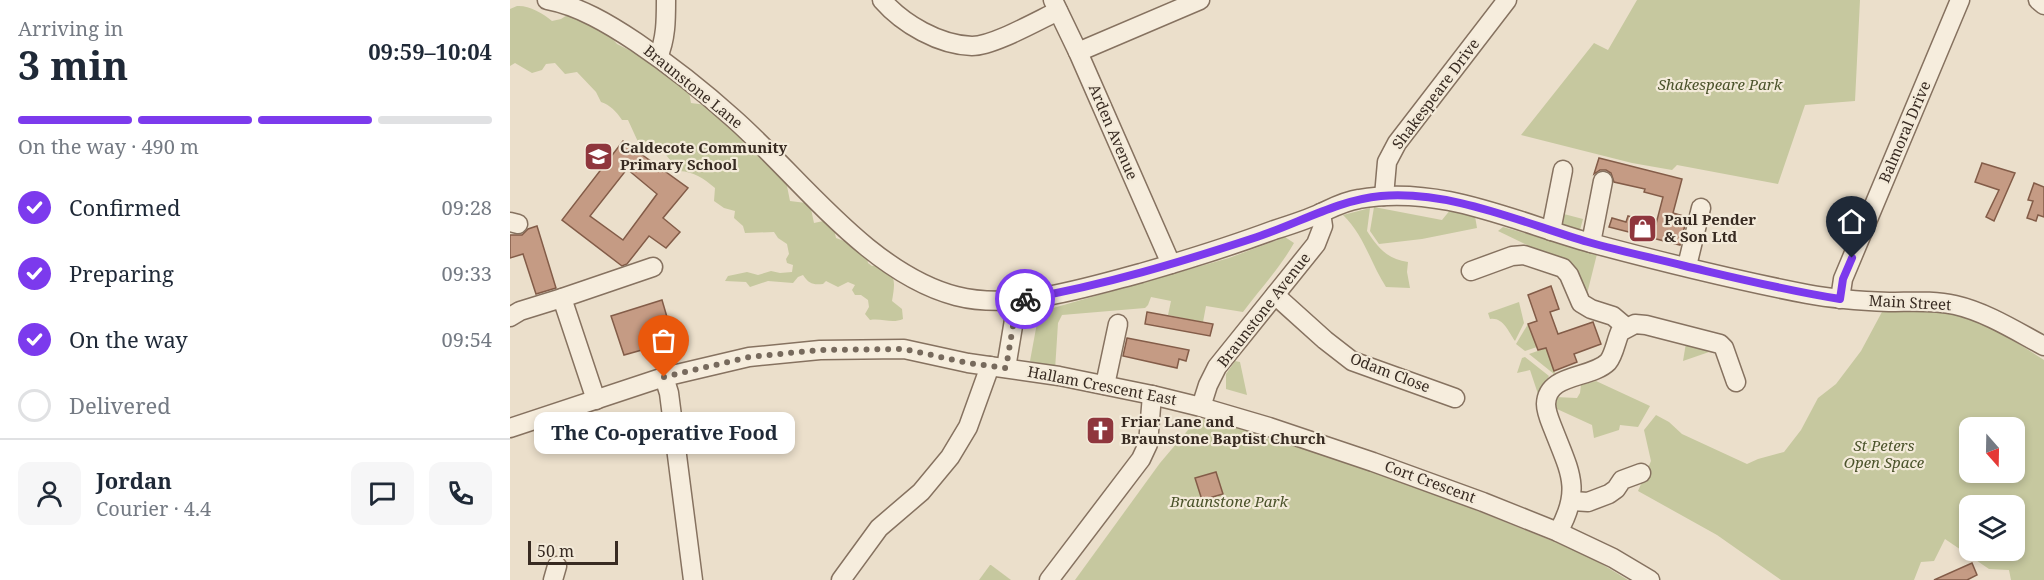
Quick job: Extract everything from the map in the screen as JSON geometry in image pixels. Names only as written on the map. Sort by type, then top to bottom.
[{"type":"street","name":"Braunstone Lane","points":[[547,0],[589,15],[658,57],[733,118],[873,252],[906,274],[951,295],[973,300],[1014,301],[1096,285],[1259,236],[1340,204],[1384,196]]},
{"type":"street","points":[[658,57],[665,34],[666,0]]},
{"type":"street","points":[[882,0],[913,26],[946,41],[973,46],[994,40],[1055,5]]},
{"type":"street","points":[[1078,52],[1200,0]]},
{"type":"street","name":"Shakespeare Drive","points":[[1384,196],[1387,162],[1397,143],[1507,0]]},
{"type":"street","name":"Balmoral Drive","points":[[1840,299],[1843,279],[1960,0]]},
{"type":"street","points":[[2038,0],[2044,5]]},
{"type":"street","name":"Arden Avenue","points":[[1055,5],[1171,264]]},
{"type":"street","points":[[1551,231],[1563,170]]},
{"type":"street","points":[[1591,243],[1603,181]]},
{"type":"street","name":"Main Street","points":[[1384,196],[1417,197],[1486,208],[1591,243],[1783,289],[1840,299],[1944,303],[1960,306],[2044,346]]},
{"type":"street","points":[[1687,266],[1701,208]]},
{"type":"street","name":"Braunstone Avenue","points":[[1202,407],[1208,385],[1217,367],[1316,244],[1323,226],[1321,213]]},
{"type":"street","points":[[1471,271],[1512,256],[1524,255],[1563,268],[1569,275],[1581,303],[1613,316],[1626,327]]},
{"type":"street","points":[[510,317],[520,311],[653,267]]},
{"type":"street","name":"Odam Close","points":[[1275,295],[1352,361],[1455,398]]},
{"type":"street","points":[[562,298],[596,400]]},
{"type":"street","points":[[841,580],[879,528],[921,492],[950,457],[998,367],[1015,314],[1014,301]]},
{"type":"street","points":[[1105,385],[1118,324]]},
{"type":"street","points":[[1558,532],[1572,501],[1573,485],[1546,403],[1551,391],[1560,382],[1599,368],[1609,361],[1620,332],[1635,324],[1720,344],[1724,348],[1736,382]]},
{"type":"street","name":"Hallam Crescent East","points":[[510,428],[664,377],[749,357],[820,350],[904,349],[968,363],[1105,385],[1202,407]]},
{"type":"street","points":[[664,377],[669,393],[693,580]]},
{"type":"street","points":[[1049,580],[1142,459],[1148,444],[1152,395]]},
{"type":"street","name":"Cort Crescent","points":[[1202,407],[1373,462],[1483,502],[1558,532],[1613,558],[1650,580]]},
{"type":"street","points":[[1572,501],[1588,502],[1609,494],[1622,480],[1641,473]]},
{"type":"green space","name":"Shakespeare Park","points":[[1637,0],[1860,0],[1855,101],[1805,105],[1778,184],[1677,165],[1672,170],[1632,163],[1521,135],[1594,43],[1608,50]]},
{"type":"green space","points":[[517,6],[535,10],[552,21],[561,19],[572,12],[609,35],[617,44],[643,57],[689,92],[691,103],[706,105],[713,110],[786,181],[790,201],[806,203],[811,209],[814,223],[828,220],[834,229],[836,238],[860,247],[866,253],[868,263],[872,266],[880,264],[889,271],[894,280],[892,301],[902,309],[903,319],[870,320],[865,314],[869,307],[868,300],[861,295],[855,295],[852,290],[855,285],[848,282],[838,287],[826,281],[823,284],[814,284],[803,275],[793,283],[768,281],[750,287],[746,282],[725,281],[728,276],[747,272],[758,275],[771,271],[792,272],[793,265],[787,263],[786,259],[789,254],[787,244],[774,232],[745,233],[743,226],[734,218],[735,211],[724,208],[714,201],[715,188],[698,176],[679,171],[662,150],[647,141],[639,144],[628,120],[622,120],[613,109],[601,102],[596,92],[577,72],[565,74],[555,63],[546,64],[542,70],[532,73],[515,63],[510,66],[510,9]]},
{"type":"green space","points":[[1374,207],[1442,220],[1451,209],[1475,216],[1477,228],[1422,239],[1379,244],[1370,231]]},
{"type":"green space","points":[[1370,208],[1367,231],[1384,252],[1408,262],[1410,288],[1386,287],[1362,241],[1343,215]]},
{"type":"green space","points":[[1560,213],[1583,219],[1580,230],[1558,223]]},
{"type":"green space","points":[[1503,227],[1597,254],[1586,298],[1567,264],[1498,231]]},
{"type":"green space","points":[[1285,237],[1294,243],[1243,312],[1206,306],[1203,322],[1168,315],[1171,301],[1151,297],[1145,308],[1062,315],[1058,323],[1055,370],[1030,361],[1039,312],[1229,258]]},
{"type":"green space","points":[[1519,302],[1524,323],[1515,341],[1505,326],[1498,320],[1490,319],[1488,313]]},
{"type":"green space","name":"St Peters Open Space","points":[[1940,309],[1994,330],[2044,360],[2044,580],[2011,580],[2009,570],[1989,569],[1977,561],[2025,561],[2025,495],[1959,495],[1959,549],[1945,539],[1934,561],[1921,562],[1914,580],[1781,580],[1717,535],[1638,491],[1651,461],[1644,430],[1656,415],[1669,422],[1682,434],[1747,464],[1784,452],[1801,430],[1818,398],[1836,384],[1861,351],[1883,310]]},
{"type":"green space","points":[[1528,324],[1537,347],[1525,351],[1516,344]]},
{"type":"green space","points":[[1686,343],[1709,352],[1683,361]]},
{"type":"green space","points":[[1546,348],[1555,373],[1554,374],[1529,354]]},
{"type":"green space","points":[[1525,357],[1549,376],[1541,388],[1539,397],[1530,370],[1517,373],[1522,358]]},
{"type":"green space","points":[[1235,361],[1240,362],[1247,395],[1226,389],[1226,374]]},
{"type":"green space","points":[[1596,381],[1650,406],[1638,427],[1620,425],[1619,430],[1594,438],[1592,425],[1553,405],[1555,397],[1577,398],[1581,385]]},
{"type":"green space","name":"Braunstone Park","points":[[1208,417],[1263,432],[1416,486],[1587,555],[1628,580],[1075,580],[1160,463],[1193,424]]},
{"type":"green space","points":[[991,565],[1011,580],[979,580]]},
{"type":"building","points":[[623,141],[688,188],[663,218],[680,232],[666,248],[649,236],[627,264],[622,266],[562,220]],"holes":[[[627,169],[657,194],[623,240],[590,216]]]},
{"type":"building","points":[[1599,158],[1682,179],[1673,213],[1687,217],[1680,245],[1609,227],[1612,218],[1626,222],[1628,216],[1656,224],[1663,197],[1644,192],[1645,189],[1614,182],[1611,173],[1606,170],[1600,170],[1594,174]]},
{"type":"building","points":[[1982,163],[2015,173],[1994,221],[1986,217],[1999,190],[1975,182]]},
{"type":"building","points":[[2034,183],[2044,187],[2044,217],[2038,215],[2036,221],[2027,218],[2033,201],[2028,200]]},
{"type":"building","points":[[537,226],[556,288],[536,294],[523,254],[510,258],[510,235],[522,235],[528,229]]},
{"type":"building","points":[[1551,286],[1559,309],[1550,312],[1558,334],[1593,322],[1601,344],[1574,354],[1577,362],[1554,371],[1546,348],[1538,350],[1528,324],[1537,321],[1528,295]]},
{"type":"building","points":[[662,300],[674,341],[624,355],[611,316]]},
{"type":"building","points":[[1147,312],[1213,324],[1210,336],[1145,324]]},
{"type":"building","points":[[1127,338],[1189,350],[1186,361],[1179,359],[1177,368],[1123,356]]},
{"type":"building","points":[[1216,472],[1223,494],[1202,500],[1195,478]]},
{"type":"building","points":[[1972,563],[1977,575],[1967,580],[1934,580]]},
{"type":"way so far","points":[[664,377],[749,357],[820,350],[904,349],[968,363],[1006,368],[1015,314],[1014,301],[1025,299]]},
{"type":"place","name":"Caldecote Community Primary School","points":[[599,157]]},
{"type":"place","name":"Paul Pender & Son Ltd","points":[[1643,229]]},
{"type":"place","name":"The Co-operative Food","points":[[664,377]]},
{"type":"place","name":"Friar Lane and Braunstone Baptist Church","points":[[1100,431]]},
{"type":"route","points":[[1025,299],[1096,285],[1171,264],[1259,236],[1340,204],[1384,196],[1417,197],[1486,208],[1591,243],[1722,275],[1840,299],[1843,279],[1852,258]]}]
